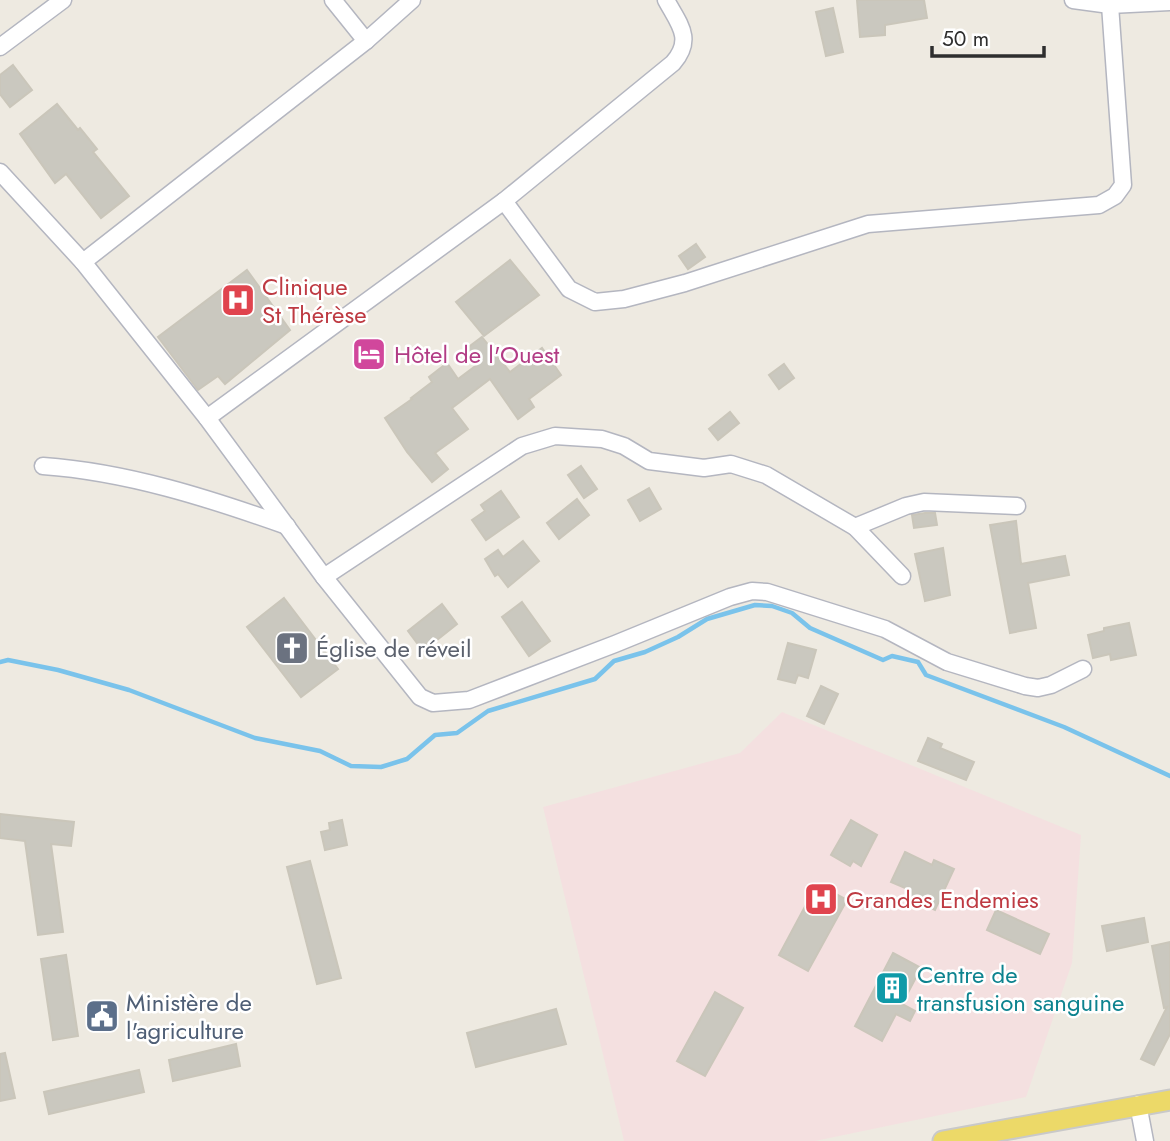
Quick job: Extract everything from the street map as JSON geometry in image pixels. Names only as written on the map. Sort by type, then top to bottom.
[{"type":"main road","points":[[943,1141],[1170,1100]]},
{"type":"street","points":[[333,0],[366,41]]},
{"type":"street","points":[[83,262],[366,41],[412,0]]},
{"type":"street","points":[[207,418],[504,201],[673,63],[683,51],[685,35],[666,0]]},
{"type":"street","points":[[1073,0],[1110,5],[1170,2]]},
{"type":"street","points":[[0,47],[61,1]]},
{"type":"street","points":[[504,201],[569,289],[595,302],[624,299],[685,283],[869,224],[1099,205],[1115,196],[1123,185],[1110,5]]},
{"type":"street","points":[[0,172],[83,262],[207,418],[324,577],[420,697],[433,703],[469,700],[752,590],[778,595],[885,629],[947,662],[1025,685],[1038,688],[1051,685],[1083,669]]},
{"type":"street","points":[[324,577],[522,446],[555,436],[602,439],[624,446],[649,461],[668,465],[704,468],[731,464],[766,475],[855,527],[902,576]]},
{"type":"street","points":[[43,466],[78,468],[115,475],[223,504],[287,526]]},
{"type":"street","points":[[855,527],[906,506],[924,502],[1017,506]]},
{"type":"street","points":[[1138,1104],[1145,1141]]},
{"type":"shaded area","name":"Grandes Endemies","points":[[782,712],[1081,835],[1072,963],[1026,1097],[815,1141],[624,1141],[543,807],[740,753]]},
{"type":"building","points":[[857,0],[924,0],[927,18],[885,25],[885,35],[860,37]]},
{"type":"building","points":[[833,8],[843,52],[826,56],[816,12]]},
{"type":"building","points":[[13,65],[32,90],[10,107],[0,94],[0,75]]},
{"type":"building","points":[[57,104],[97,149],[93,152],[129,196],[101,218],[66,174],[55,183],[20,134]]},
{"type":"building","points":[[696,244],[705,257],[688,269],[679,256]]},
{"type":"building","points":[[510,260],[539,295],[484,336],[456,302]]},
{"type":"building","name":"Clinique St Thérèse","points":[[247,270],[290,330],[225,384],[218,376],[198,390],[158,337]]},
{"type":"building","points":[[482,337],[510,372],[542,348],[561,375],[529,399],[534,407],[518,419],[490,379],[452,408],[468,429],[435,453],[448,469],[432,482],[407,452],[385,418],[432,382],[429,377],[447,363],[458,379],[478,364],[466,349]]},
{"type":"building","points":[[784,364],[794,378],[779,389],[769,375]]},
{"type":"building","points":[[730,412],[739,423],[718,440],[709,429]]},
{"type":"building","points":[[581,466],[597,489],[584,498],[568,475]]},
{"type":"building","points":[[649,488],[661,509],[640,521],[628,500]]},
{"type":"building","points":[[501,491],[519,517],[486,540],[472,520],[485,511],[481,505]]},
{"type":"building","points":[[577,499],[589,515],[559,539],[547,523]]},
{"type":"building","points":[[935,513],[937,525],[914,528],[912,515]]},
{"type":"building","points":[[1016,521],[1021,564],[1065,556],[1069,575],[1028,583],[1036,628],[1010,633],[990,525]]},
{"type":"building","points":[[523,541],[539,561],[508,587],[498,574],[495,576],[485,559],[498,550],[503,557]]},
{"type":"building","points":[[943,548],[950,595],[925,601],[915,554]]},
{"type":"building","name":"Église de réveil","points":[[284,598],[338,669],[301,697],[247,627]]},
{"type":"building","points":[[522,602],[550,641],[529,656],[502,617]]},
{"type":"building","points":[[442,604],[457,624],[423,651],[408,631]]},
{"type":"building","points":[[1129,623],[1136,655],[1111,660],[1110,654],[1093,658],[1088,635],[1104,631],[1104,628]]},
{"type":"building","points":[[788,643],[816,650],[808,678],[798,675],[795,683],[778,679]]},
{"type":"building","points":[[821,686],[838,694],[824,724],[807,716]]},
{"type":"building","points":[[928,738],[942,744],[940,748],[974,762],[966,780],[918,761]]},
{"type":"building","points":[[0,814],[74,822],[71,846],[51,844],[63,932],[38,935],[25,841],[0,838]]},
{"type":"building","points":[[342,820],[347,845],[325,850],[321,832],[330,830],[329,823]]},
{"type":"building","points":[[851,820],[877,835],[861,866],[853,861],[850,866],[831,855]]},
{"type":"building","points":[[905,852],[932,865],[934,860],[954,869],[935,910],[907,897],[910,890],[891,882]]},
{"type":"building","points":[[310,861],[341,978],[317,984],[287,867]]},
{"type":"building","points":[[817,884],[847,900],[808,971],[779,955]]},
{"type":"building","points":[[996,910],[1049,934],[1040,954],[987,930]]},
{"type":"building","points":[[1144,918],[1148,942],[1107,951],[1102,926]]},
{"type":"building","points":[[1170,942],[1170,1034],[1154,1065],[1141,1059],[1167,1007],[1164,1008],[1152,946]]},
{"type":"building","name":"Centre de transfusion sanguine","points":[[893,953],[921,968],[902,1004],[915,1011],[910,1021],[896,1014],[882,1041],[855,1026]]},
{"type":"building","points":[[66,955],[78,1036],[53,1040],[41,959]]},
{"type":"building","points":[[715,992],[743,1008],[705,1076],[677,1061]]},
{"type":"building","points":[[556,1009],[566,1044],[476,1067],[467,1033]]},
{"type":"building","points":[[236,1044],[240,1066],[173,1081],[169,1060]]},
{"type":"building","points":[[5,1053],[15,1098],[0,1101],[0,1054]]},
{"type":"building","points":[[139,1070],[144,1092],[49,1114],[44,1092]]},
{"type":"waterway","points":[[0,662],[8,660],[58,670],[129,690],[255,738],[320,751],[351,766],[381,767],[407,759],[435,735],[457,733],[488,711],[595,679],[614,661],[645,652],[678,637],[707,619],[755,605],[772,606],[792,613],[810,628],[883,660],[892,656],[918,662],[926,675],[1064,727],[1170,776]]},
{"type":"place","name":"Clinique St Thérèse","points":[[238,300]]},
{"type":"place","name":"Hôtel de l'Ouest","points":[[369,354]]},
{"type":"place","name":"Église de réveil","points":[[292,648]]},
{"type":"place","name":"Grandes Endemies","points":[[821,899]]},
{"type":"place","name":"Centre de transfusion sanguine","points":[[892,988]]},
{"type":"place","name":"Ministère de l'agriculture","points":[[102,1016]]}]
